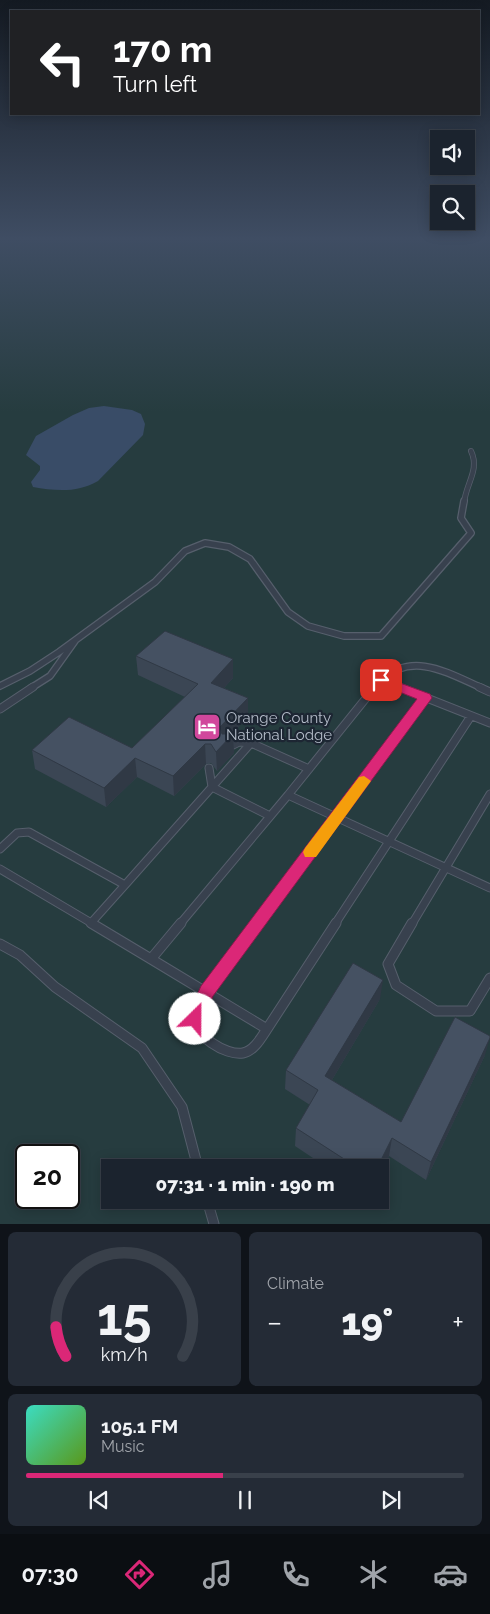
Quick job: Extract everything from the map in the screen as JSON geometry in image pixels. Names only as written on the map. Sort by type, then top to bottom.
[{"type":"lane","points":[[0,686],[28,672],[78,638],[159,578],[184,551],[196,546],[216,543],[245,552],[257,565],[289,612],[317,631],[356,638],[381,636],[471,533],[461,518],[465,507],[465,493],[475,472],[476,459],[471,451]]},
{"type":"lane","points":[[0,709],[50,676],[78,638]]},
{"type":"lane","points":[[151,959],[288,795],[387,672],[396,666],[415,664],[490,692]]},
{"type":"lane","points":[[381,680],[490,724]]},
{"type":"lane","points":[[425,698],[207,991],[195,1019],[196,1027],[215,1044],[231,1052],[244,1052],[261,1039],[471,716]]},
{"type":"lane","points":[[225,749],[239,742],[251,743],[309,769]]},
{"type":"lane","points":[[91,923],[251,743]]},
{"type":"lane","points":[[209,768],[212,787]]},
{"type":"lane","points":[[212,787],[270,816]]},
{"type":"lane","points":[[490,794],[388,964],[396,985],[436,1011],[470,1011],[490,978]]},
{"type":"lane","points":[[288,795],[490,888]]},
{"type":"lane","points":[[0,849],[17,833],[29,832],[125,885]]},
{"type":"lane","points":[[0,869],[207,991],[267,1029]]},
{"type":"lane","points":[[0,944],[20,954],[55,987],[142,1048],[182,1107],[196,1159]]},
{"type":"lane","points":[[210,1209],[214,1224]]},
{"type":"green space","points":[[0,298],[490,298],[490,1224],[0,1224]]},
{"type":"water","points":[[104,406],[132,410],[141,414],[145,424],[143,435],[98,481],[90,485],[66,490],[33,487],[31,482],[40,470],[40,466],[26,455],[36,436],[73,415],[89,408]]},
{"type":"building","points":[[165,631],[233,659],[211,683],[248,698],[220,727],[222,734],[233,734],[216,752],[211,744],[205,744],[173,776],[135,758],[104,788],[32,750],[69,717],[132,748],[198,684],[136,656]]},
{"type":"building","points":[[353,963],[383,980],[325,1076],[401,1122],[455,1017],[490,1036],[431,1162],[392,1138],[382,1159],[344,1159],[296,1128],[318,1090],[286,1070]]},
{"type":"slow traffic","points":[[311,852],[364,781]]},
{"type":"place","name":"Orange County National Lodge","points":[[207,727]]},
{"type":"route","points":[[195,1019],[207,991],[425,698],[381,680]]}]
